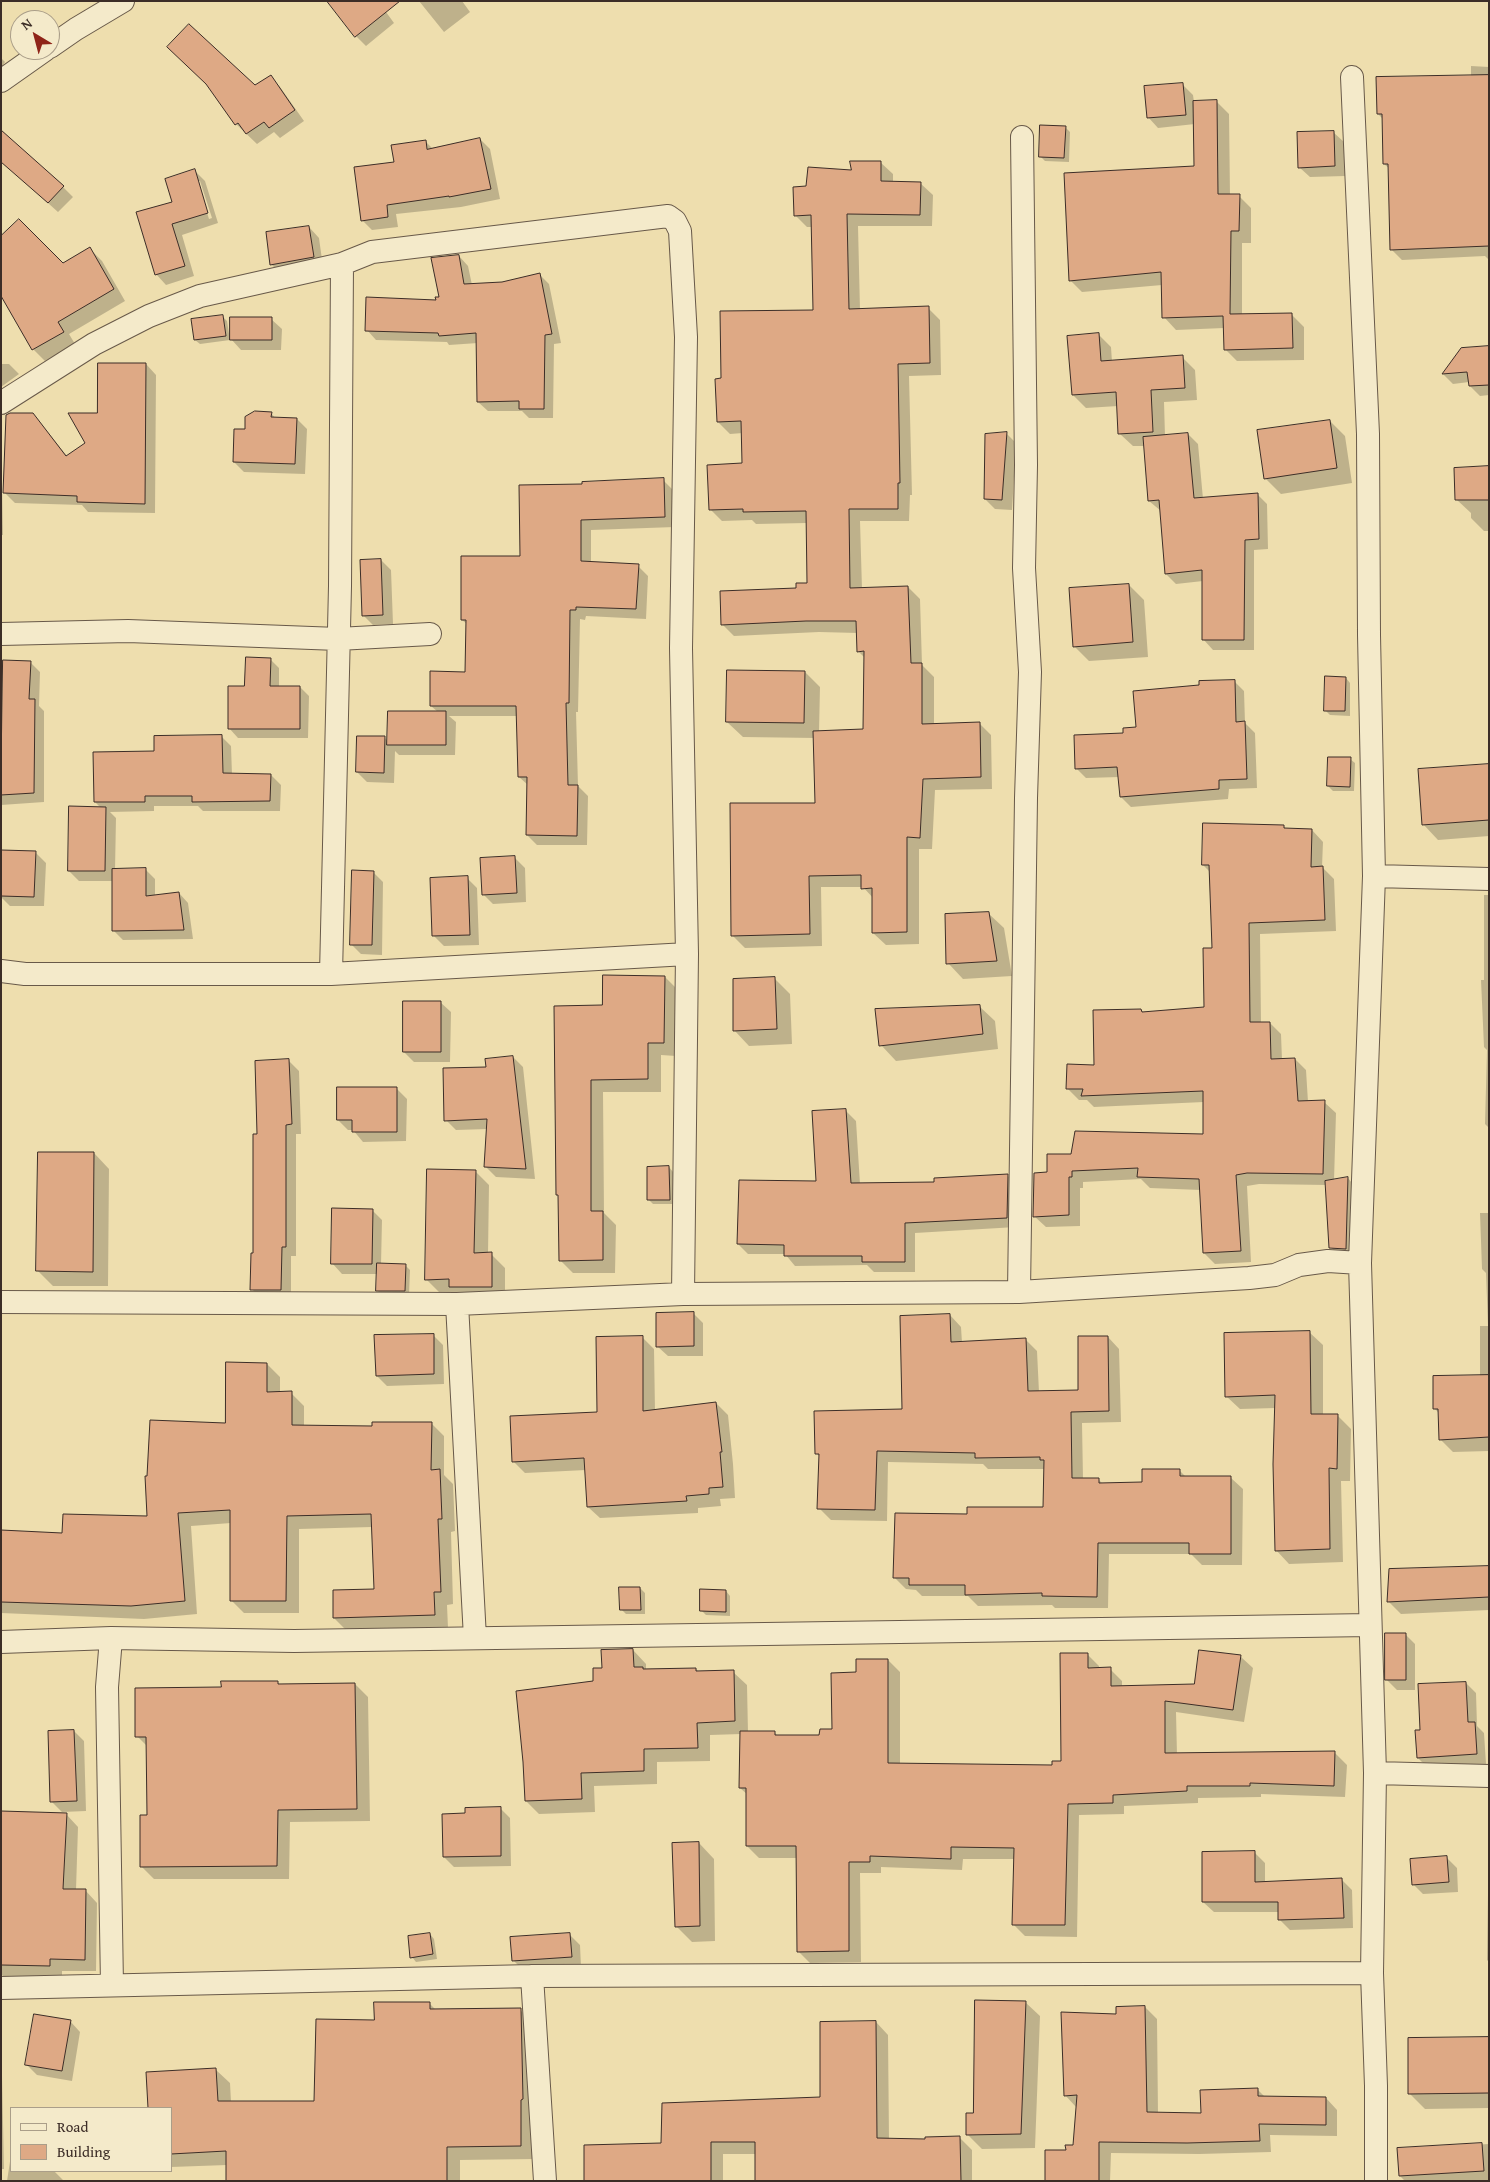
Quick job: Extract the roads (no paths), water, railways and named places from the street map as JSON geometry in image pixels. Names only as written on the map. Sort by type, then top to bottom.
[{"type":"street","points":[[60,40],[122,1]]},
{"type":"street","points":[[1,81],[31,60]]},
{"type":"street","points":[[1352,77],[1368,434],[1369,644],[1374,876],[1360,1263],[1375,1773],[1372,1973],[1376,2086],[1376,2181]]},
{"type":"street","points":[[1019,1292],[1026,798],[1030,681],[1024,568],[1026,455],[1022,137]]},
{"type":"street","points":[[1,403],[94,344],[149,316],[200,296],[342,264],[372,252],[668,216],[675,221],[680,231],[686,337],[681,648],[687,954],[683,1294]]},
{"type":"street","points":[[331,974],[342,402],[342,264]]},
{"type":"street","points":[[1,634],[128,631],[338,639],[430,634]]},
{"type":"street","points":[[1374,876],[1489,879]]},
{"type":"street","points":[[1,971],[25,974],[331,974],[687,954]]},
{"type":"street","points":[[1,1302],[457,1304],[683,1294],[1019,1292],[1249,1278],[1275,1275],[1299,1265],[1328,1262],[1360,1263]]},
{"type":"street","points":[[457,1304],[475,1638]]},
{"type":"street","points":[[1,1642],[111,1638],[294,1641],[1370,1625]]},
{"type":"street","points":[[111,1638],[107,1687],[112,1985]]},
{"type":"street","points":[[1375,1773],[1489,1776]]},
{"type":"street","points":[[1,1988],[532,1976],[1372,1973]]},
{"type":"street","points":[[532,1976],[544,2181]]}]
